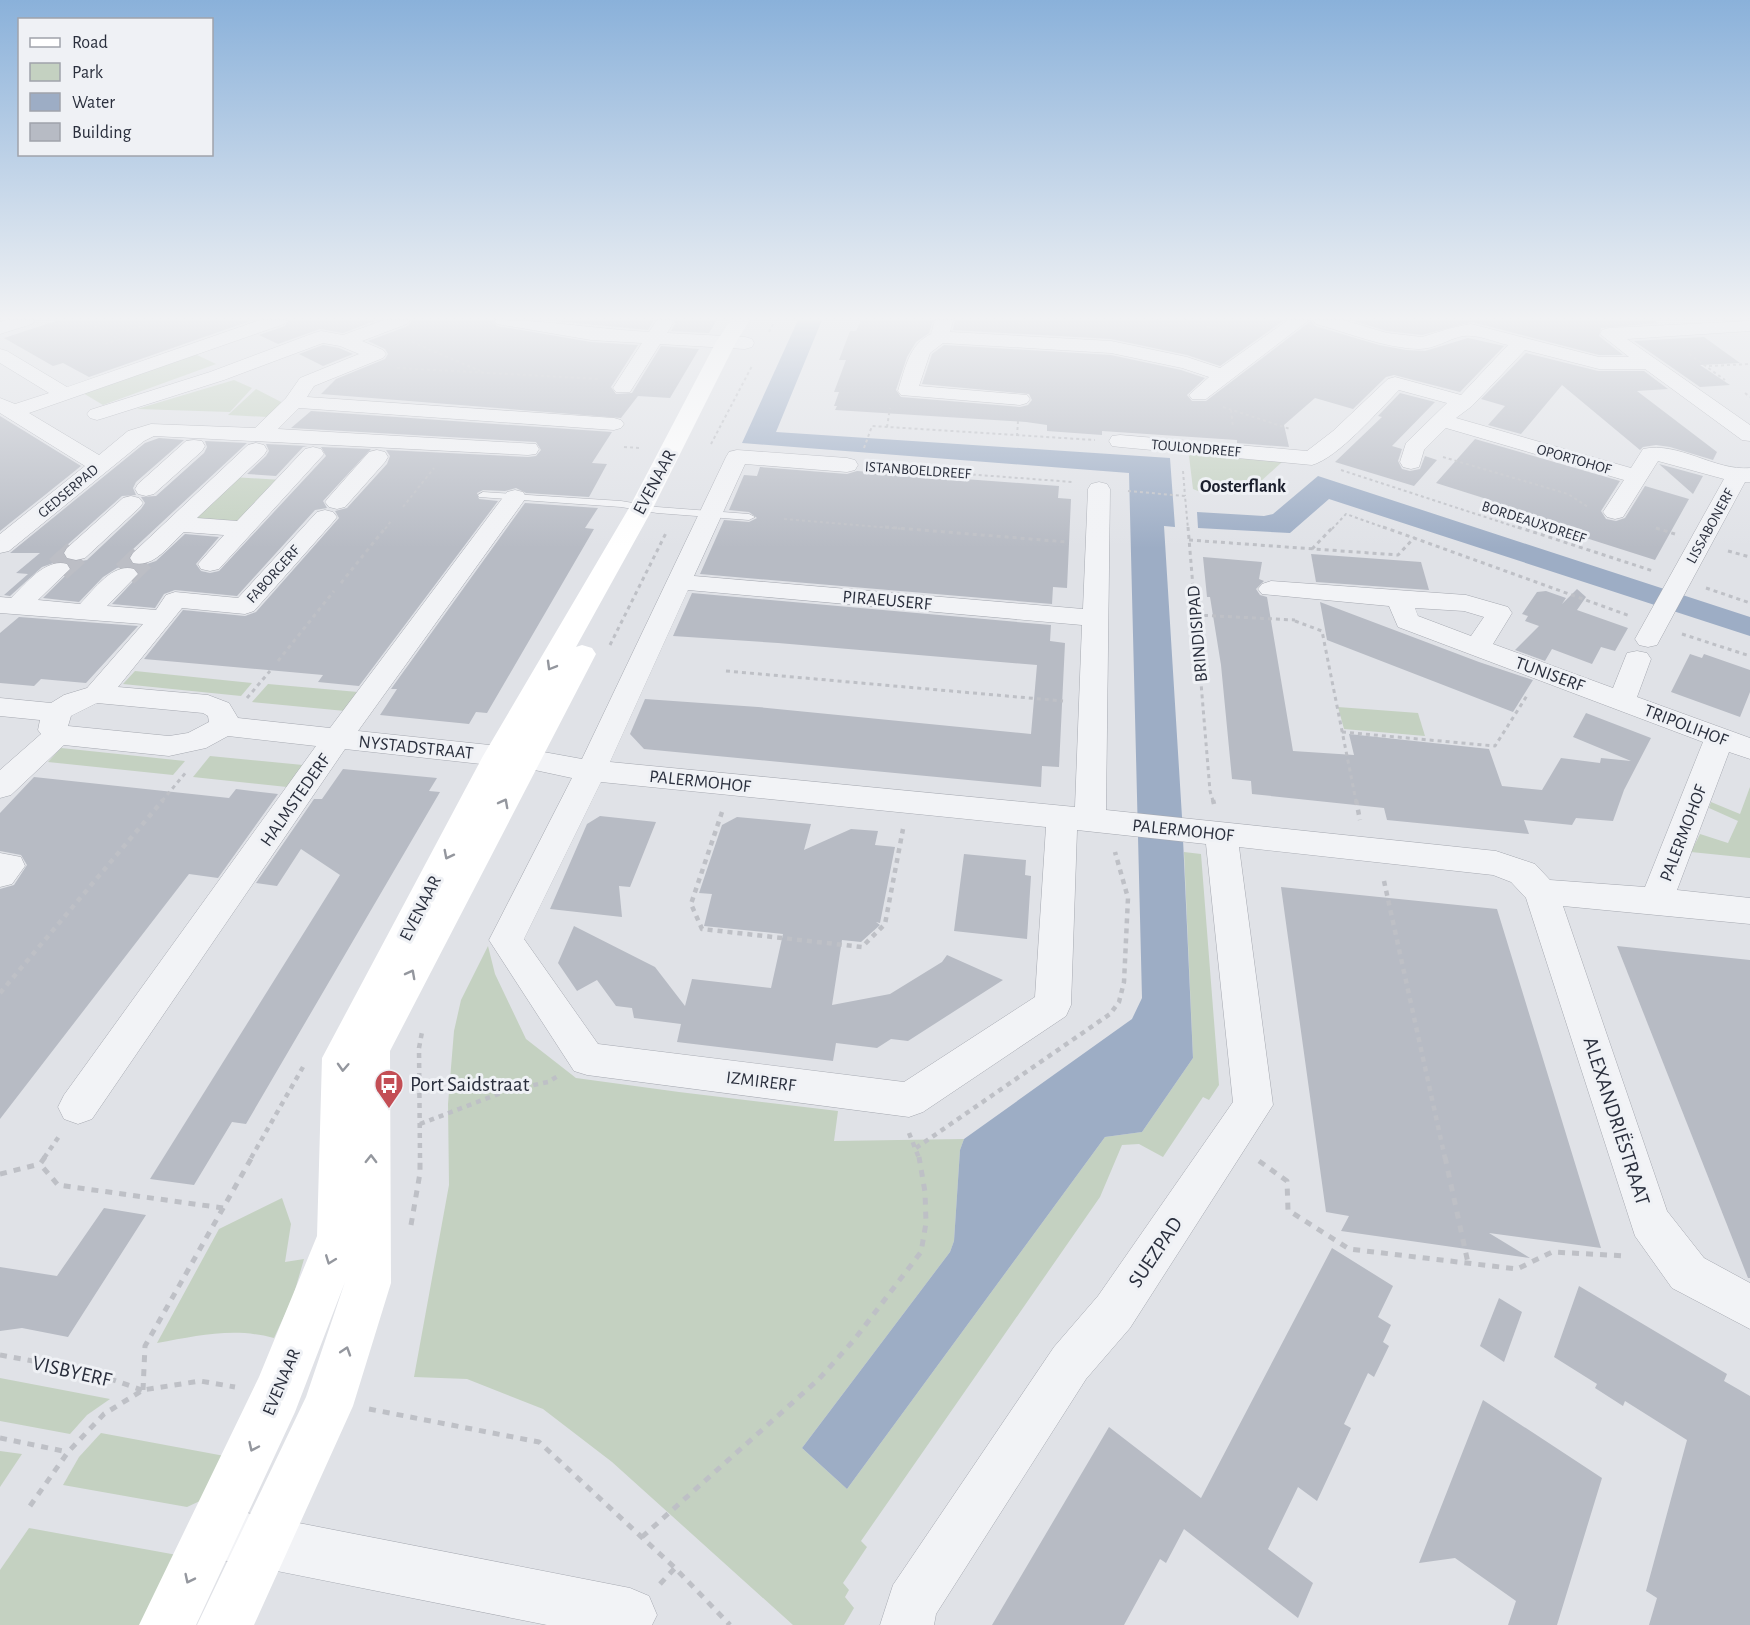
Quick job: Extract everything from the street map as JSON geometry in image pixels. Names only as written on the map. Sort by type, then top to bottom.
[{"type":"street","points":[[6,408],[57,396]]},
{"type":"street","points":[[97,414],[154,396]]},
{"type":"street","points":[[86,612],[262,441],[298,396]]},
{"type":"street","name":"EVENAAR","points":[[225,1625],[238,1537],[278,1394],[340,1236],[342,1058],[513,757],[649,509],[706,396]]},
{"type":"street","points":[[976,396],[1020,399]]},
{"type":"street","points":[[1312,458],[1341,436],[1382,396]]},
{"type":"street","points":[[1442,396],[1465,402]]},
{"type":"street","points":[[1413,455],[1455,408],[1471,396]]},
{"type":"street","points":[[1695,396],[1750,435]]},
{"type":"street","points":[[1716,411],[1747,401]]},
{"type":"street","points":[[294,402],[614,424]]},
{"type":"street","points":[[6,408],[99,465]]},
{"type":"street","name":"OPORTOHOF","points":[[1443,421],[1637,477]]},
{"type":"street","name":"GEDSERPAD","points":[[0,546],[136,436],[151,430],[165,429],[202,439]]},
{"type":"street","points":[[202,439],[383,450],[528,449]]},
{"type":"street","name":"FABORGERF","points":[[9,606],[67,561],[202,439]]},
{"type":"street","name":"TOULONDREEF","points":[[1120,441],[1312,458]]},
{"type":"street","points":[[97,694],[169,609],[320,446]]},
{"type":"street","name":"FABORGERF","points":[[9,606],[86,612],[245,606],[383,450]]},
{"type":"street","points":[[1606,511],[1637,477],[1651,454],[1664,455],[1744,476]]},
{"type":"street","name":"ISTANBOELDREEF","points":[[710,514],[737,457],[846,465]]},
{"type":"street","name":"LISSABONERF","points":[[1622,700],[1651,634],[1744,476]]},
{"type":"street","points":[[909,1100],[1053,1005],[1089,820],[1098,544],[1111,490]]},
{"type":"street","name":"HALMSTEDERF","points":[[78,1107],[338,738],[450,582],[515,497]]},
{"type":"street","points":[[587,1059],[506,940],[591,771],[650,664],[677,582],[710,514]]},
{"type":"street","points":[[178,524],[243,529]]},
{"type":"street","name":"PIRAEUSERF","points":[[677,582],[1096,618]]},
{"type":"street","points":[[1280,590],[1466,603],[1499,613],[1477,647]]},
{"type":"street","name":"TUNISERF","points":[[1399,599],[1407,621],[1622,700]]},
{"type":"street","points":[[0,707],[57,724],[169,746],[196,741],[224,726],[224,715],[219,708],[208,704],[97,694],[69,704],[57,724],[0,787]]},
{"type":"street","name":"TRIPOLIHOF","points":[[1622,700],[1750,749]]},
{"type":"street","name":"NYSTADSTRAAT","points":[[224,726],[513,757]]},
{"type":"street","name":"PALERMOHOF","points":[[513,757],[591,771],[1496,863],[1523,873],[1541,892],[1656,901],[1719,738]]},
{"type":"street","name":"EVENAAR","points":[[166,1625],[238,1537],[328,1406],[368,1283],[370,1050],[513,757]]},
{"type":"street","name":"SUEZPAD","points":[[907,1625],[912,1604],[1070,1363],[1114,1312],[1253,1105],[1211,833]]},
{"type":"street","points":[[0,864],[9,866],[0,875]]},
{"type":"street","name":"ALEXANDRIËSTRAAT","points":[[1541,892],[1650,1222],[1688,1273],[1750,1307]]},
{"type":"street","points":[[1656,901],[1750,911]]},
{"type":"street","name":"IZMIRERF","points":[[587,1059],[909,1100]]},
{"type":"street","points":[[238,1537],[630,1615]]},
{"type":"lane","points":[[483,495],[749,517]]},
{"type":"path","points":[[1200,396],[1204,401],[1331,442]]},
{"type":"path","points":[[1747,401],[1750,397]]},
{"type":"path","points":[[869,433],[872,426],[1120,441]]},
{"type":"path","points":[[1413,455],[1568,494],[1587,507],[1606,511]]},
{"type":"path","name":"BORDEAUXDREEF","points":[[1312,458],[1679,584],[1750,603]]},
{"type":"path","points":[[403,507],[440,461]]},
{"type":"path","name":"ISTANBOELDREEF","points":[[846,465],[1076,483],[1111,490]]},
{"type":"path","name":"BRINDISIPAD","points":[[1111,490],[1185,496],[1210,791],[1211,833]]},
{"type":"path","points":[[1312,549],[1346,514],[1414,538],[1651,634],[1750,656]]},
{"type":"path","points":[[784,519],[1098,544]]},
{"type":"path","points":[[341,583],[391,521]]},
{"type":"path","points":[[1189,540],[1398,555],[1414,538]]},
{"type":"path","points":[[1280,590],[1295,621]]},
{"type":"path","points":[[278,661],[334,591]]},
{"type":"path","points":[[1196,615],[1295,621],[1322,631],[1366,850],[1380,864],[1389,899],[1468,1263]]},
{"type":"path","points":[[0,993],[270,670]]},
{"type":"path","points":[[726,671],[1094,704]]},
{"type":"path","points":[[1342,732],[1495,746],[1542,671]]},
{"type":"path","points":[[731,784],[691,904],[702,929],[862,947],[885,924],[908,802]]},
{"type":"path","points":[[420,1124],[506,1091],[548,1082],[587,1059]]},
{"type":"path","points":[[642,1537],[819,1379],[854,1340],[921,1252],[926,1223],[925,1192],[919,1156],[906,1128],[909,1100]]},
{"type":"path","points":[[0,1174],[40,1164],[78,1107]]},
{"type":"path","points":[[1228,1141],[1287,1180],[1288,1210],[1349,1249],[1517,1269],[1552,1252],[1677,1259]]},
{"type":"path","points":[[40,1164],[58,1185],[223,1208]]},
{"type":"path","name":"VISBYERF","points":[[0,1355],[88,1371],[142,1390],[104,1414],[68,1452]]},
{"type":"path","points":[[364,1408],[539,1442],[675,1568],[730,1625]]},
{"type":"path","points":[[0,1437],[68,1452],[30,1506]]},
{"type":"green space","points":[[88,396],[128,396],[103,405]]},
{"type":"green space","points":[[181,396],[245,396],[230,412],[137,409]]},
{"type":"green space","points":[[249,396],[269,396],[283,403],[268,417],[228,415]]},
{"type":"green space","points":[[1194,453],[1282,462],[1243,495],[1198,491],[1193,489],[1189,456]]},
{"type":"green space","points":[[233,477],[282,480],[239,525],[187,521]]},
{"type":"green space","points":[[135,671],[252,683],[241,696],[123,684]]},
{"type":"green space","points":[[268,684],[358,692],[345,711],[252,702]]},
{"type":"green space","points":[[1338,707],[1418,713],[1425,736],[1344,729]]},
{"type":"green space","points":[[61,748],[185,761],[173,775],[48,762]]},
{"type":"green space","points":[[210,756],[303,765],[287,787],[193,777]]},
{"type":"green space","points":[[1750,787],[1750,858],[1691,852],[1700,834],[1728,843],[1738,821],[1709,808],[1711,802],[1740,814]]},
{"type":"green space","points":[[1184,852],[1201,854],[1219,1085],[1209,1100],[1203,1097],[1163,1157],[1139,1144],[1122,1145],[1100,1197],[861,1541],[867,1547],[843,1583],[849,1590],[845,1597],[854,1608],[844,1625],[793,1625],[612,1462],[543,1409],[467,1379],[414,1377],[449,1185],[448,1104],[454,1031],[461,1000],[488,946],[495,974],[526,1039],[576,1078],[838,1111],[834,1141],[964,1139],[960,1150],[954,1241],[950,1252],[802,1448],[847,1489],[1105,1137],[1142,1132],[1193,1058]]},
{"type":"green space","points":[[282,1198],[291,1224],[285,1262],[304,1259],[293,1297],[274,1338],[229,1333],[201,1335],[157,1343],[219,1229]]},
{"type":"green space","points":[[0,1378],[110,1399],[87,1415],[70,1434],[0,1421]]},
{"type":"green space","points":[[101,1433],[230,1457],[213,1495],[187,1507],[63,1485],[79,1457]]},
{"type":"green space","points":[[0,1451],[22,1454],[0,1487]]},
{"type":"green space","points":[[29,1528],[177,1555],[141,1625],[0,1625],[0,1570]]},
{"type":"water","points":[[763,396],[791,396],[776,432],[1170,458],[1175,527],[1164,526],[1182,817],[1193,1058],[1142,1132],[1105,1137],[847,1489],[802,1448],[950,1252],[954,1241],[960,1150],[964,1139],[1132,1019],[1142,998],[1129,473],[742,443]]},
{"type":"water","points":[[1318,476],[1750,617],[1750,636],[1329,499],[1290,533],[1198,528],[1197,512],[1264,516],[1273,514]]},
{"type":"building","points":[[344,396],[671,396],[670,398],[638,396],[621,418]]},
{"type":"building","points":[[838,396],[900,396],[1020,407],[1028,405],[1032,400],[1030,396],[1188,396],[1192,401],[1206,401],[1213,396],[1367,396],[1353,409],[1315,398],[1284,425],[1289,447],[1237,443],[1237,440],[1102,431],[1102,435],[1047,431],[1047,425],[1026,422],[835,410],[837,406],[834,406]]},
{"type":"building","points":[[1397,396],[1411,396],[1435,402],[1392,446],[1402,449],[1398,461],[1402,469],[1410,471],[1420,469],[1425,456],[1437,460],[1414,486],[1335,462],[1382,417],[1378,416]]},
{"type":"building","points":[[1484,396],[1553,396],[1521,434],[1488,425],[1505,406],[1481,399]]},
{"type":"building","points":[[1575,396],[1643,396],[1717,452],[1713,460],[1656,445],[1643,447],[1640,450]]},
{"type":"building","points":[[311,411],[612,432],[592,463],[607,464],[589,497],[526,493],[516,488],[505,491],[483,490],[477,493],[479,499],[498,501],[359,686],[318,682],[323,675],[144,659],[183,610],[245,616],[256,612],[339,518],[335,511],[347,508],[387,464],[390,456],[386,450],[528,457],[536,456],[541,450],[536,442],[291,428]]},
{"type":"building","points":[[0,416],[81,466],[0,531]]},
{"type":"building","points":[[159,438],[184,440],[136,482],[133,488],[136,495],[122,496],[66,546],[62,552],[65,559],[76,562],[87,560],[141,509],[145,503],[141,497],[156,496],[204,453],[207,447],[205,441],[247,443],[131,551],[128,559],[133,565],[141,566],[156,561],[185,534],[219,537],[196,564],[201,571],[210,573],[219,571],[326,456],[321,447],[371,449],[323,501],[327,508],[315,510],[237,596],[175,590],[164,594],[155,608],[112,604],[140,574],[136,568],[126,566],[117,568],[103,577],[79,602],[43,598],[72,569],[69,563],[59,561],[42,567],[10,596],[4,595],[28,574],[16,573],[40,553],[10,553],[145,443]]},
{"type":"building","points":[[1475,439],[1620,481],[1601,511],[1606,519],[1616,521],[1625,518],[1645,486],[1689,499],[1655,560],[1489,507],[1493,501],[1436,483]]},
{"type":"building","points":[[266,444],[308,446],[303,447],[276,476],[247,474],[266,456],[269,451]]},
{"type":"building","points":[[1659,464],[1703,476],[1693,494]]},
{"type":"building","points":[[760,467],[847,474],[857,471],[1059,486],[1058,498],[1071,499],[1067,588],[1053,587],[1052,604],[700,574],[724,520],[749,522],[757,518],[749,512],[729,510],[744,475],[757,476]]},
{"type":"building","points":[[525,503],[598,508],[585,528],[594,529],[487,713],[476,712],[469,724],[380,715],[397,689],[391,689]]},
{"type":"building","points":[[1311,554],[1421,562],[1429,590],[1316,582]]},
{"type":"building","points":[[1203,557],[1262,562],[1259,579],[1264,581],[1256,589],[1260,595],[1267,597],[1293,751],[1354,755],[1349,734],[1489,749],[1502,786],[1542,790],[1561,758],[1600,763],[1601,758],[1631,761],[1573,737],[1586,713],[1651,738],[1624,790],[1613,821],[1576,818],[1572,825],[1524,820],[1529,834],[1387,820],[1384,808],[1252,794],[1251,781],[1232,779],[1221,665],[1210,597],[1207,597]]},
{"type":"building","points":[[1577,589],[1586,597],[1577,610],[1628,628],[1615,651],[1601,647],[1592,664],[1552,649],[1545,661],[1515,650],[1539,626],[1525,621],[1528,616],[1522,614],[1537,592],[1546,591],[1566,598],[1562,604]]},
{"type":"building","points":[[692,593],[1051,625],[1050,641],[1065,643],[1059,767],[1042,766],[1041,787],[644,749],[630,734],[645,699],[758,707],[1031,734],[1037,665],[673,636]]},
{"type":"building","points":[[1320,602],[1533,680],[1513,712],[1327,640]]},
{"type":"building","points":[[19,617],[138,626],[86,683],[41,679],[34,686],[0,683],[0,633]]},
{"type":"building","points":[[1690,654],[1702,658],[1704,654],[1750,670],[1750,692],[1740,717],[1671,692]]},
{"type":"building","points":[[343,769],[437,778],[429,791],[440,792],[246,1124],[232,1122],[194,1185],[150,1179],[340,875],[301,849],[277,886],[256,883],[314,799],[322,799]]},
{"type":"building","points":[[34,777],[229,798],[236,789],[278,794],[218,878],[189,874],[0,1119],[0,889],[14,885],[27,865],[21,855],[0,851],[0,813]]},
{"type":"building","points":[[600,816],[656,822],[630,887],[619,886],[622,917],[550,909],[587,824]]},
{"type":"building","points":[[737,817],[811,824],[804,850],[851,829],[878,831],[875,845],[895,847],[880,923],[876,922],[880,925],[861,942],[842,940],[832,1005],[890,994],[942,962],[947,955],[1003,980],[908,1041],[891,1039],[877,1048],[836,1043],[833,1061],[677,1042],[681,1024],[634,1018],[632,1008],[616,1006],[597,980],[577,991],[558,963],[574,926],[655,967],[685,1006],[692,979],[771,988],[783,934],[704,926],[712,894],[699,893],[722,825]]},
{"type":"building","points":[[964,854],[1026,860],[1025,875],[1031,876],[1027,939],[954,931]]},
{"type":"building","points":[[1281,887],[1497,909],[1601,1248],[1489,1233],[1530,1258],[1341,1231],[1349,1216],[1326,1212]]},
{"type":"building","points":[[1617,946],[1750,960],[1750,1278],[1748,1278]]},
{"type":"building","points":[[104,1208],[146,1215],[68,1337],[22,1328],[0,1331],[0,1267],[57,1276]]},
{"type":"building","points":[[1332,1248],[1393,1286],[1378,1317],[1391,1325],[1383,1342],[1389,1346],[1374,1377],[1368,1373],[1344,1424],[1351,1428],[1317,1501],[1298,1487],[1268,1549],[1313,1583],[1298,1618],[1184,1529],[1166,1563],[1160,1559],[1124,1625],[992,1625],[1109,1427],[1201,1498]]},
{"type":"building","points":[[1579,1286],[1727,1374],[1724,1381],[1750,1396],[1750,1625],[1649,1625],[1657,1598],[1646,1591],[1687,1440],[1625,1401],[1623,1406],[1595,1388],[1597,1384],[1554,1357]]},
{"type":"building","points":[[1499,1298],[1522,1312],[1504,1362],[1480,1346]]},
{"type":"building","points":[[1483,1400],[1602,1478],[1557,1625],[1508,1625],[1516,1601],[1455,1558],[1419,1563]]},
{"type":"tunnel","points":[[58,569],[76,553]]},
{"type":"tunnel","points":[[125,574],[142,558]]},
{"type":"place","name":"Port Saidstraat","points":[[389,1110]]},
{"type":"district","name":"Oosterflank","points":[[1243,486]]}]
